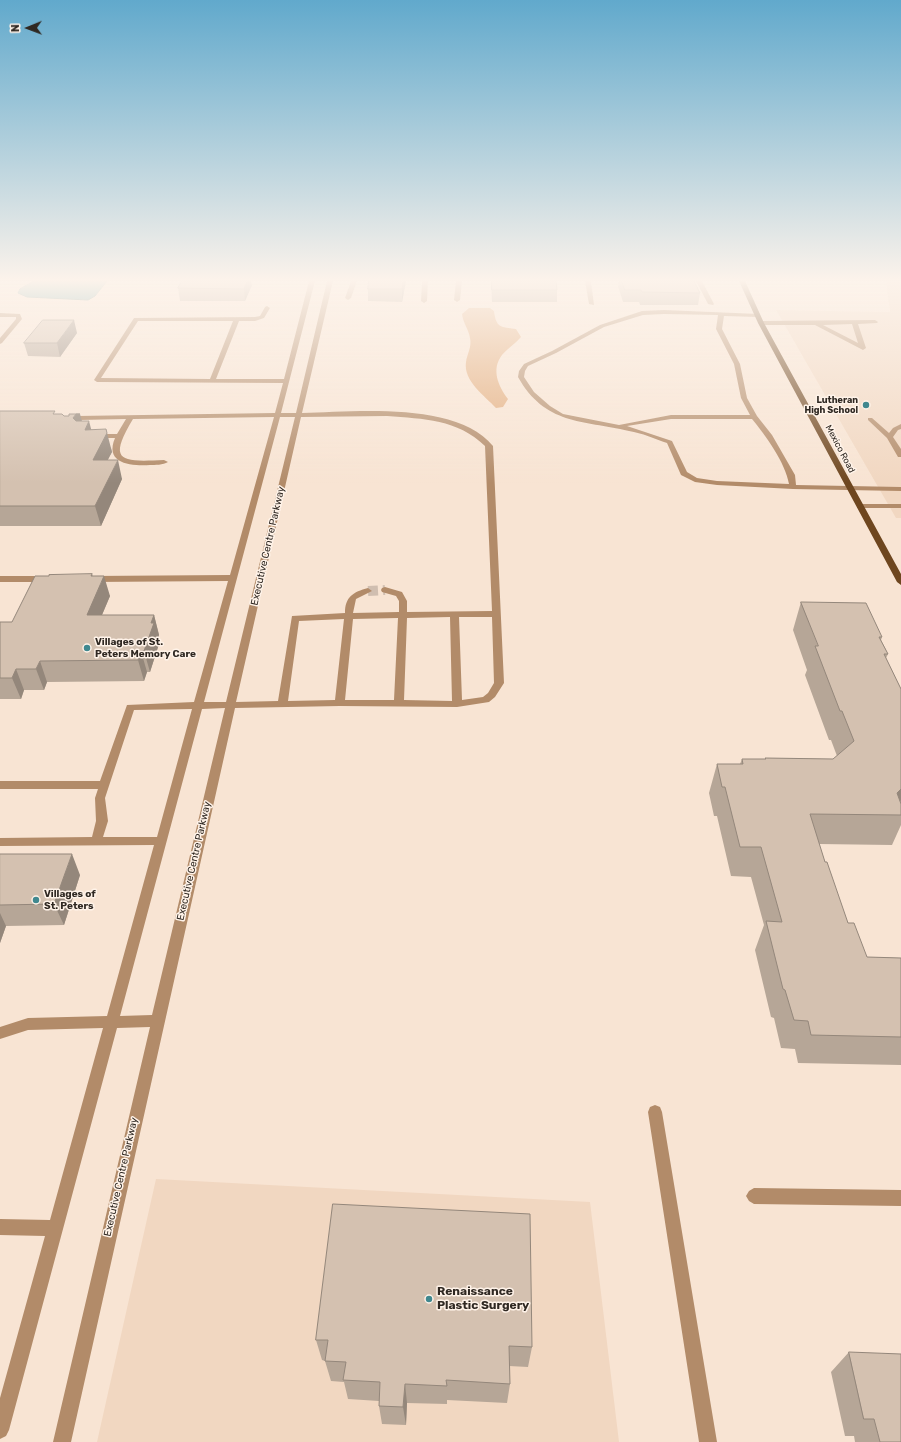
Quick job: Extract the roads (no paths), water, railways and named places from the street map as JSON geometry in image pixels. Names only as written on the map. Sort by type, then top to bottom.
[{"type":"main road","name":"Mexico Road","points":[[775,348],[901,582]]},
{"type":"street","points":[[117,348],[97,380],[288,381]]},
{"type":"street","points":[[212,381],[226,348]]},
{"type":"street","points":[[0,1430],[296,348]]},
{"type":"street","name":"Executive Centre Parkway","points":[[62,1442],[157,1021],[315,348]]},
{"type":"street","points":[[561,348],[526,365],[522,371],[521,377],[538,399],[561,415],[632,429],[670,442],[684,473],[695,480],[793,487],[901,489]]},
{"type":"street","points":[[729,348],[737,364],[744,398],[754,417],[772,442],[791,475],[793,487]]},
{"type":"street","points":[[70,432],[70,429],[77,418],[387,414],[419,416],[459,424],[481,437],[489,446],[499,683],[492,695],[486,700],[457,704],[130,707],[103,785],[100,805],[102,821],[96,841]]},
{"type":"street","points":[[131,417],[116,444],[116,452],[120,459],[128,463],[164,462]]},
{"type":"street","points":[[613,426],[671,417],[754,417]]},
{"type":"street","points":[[870,419],[890,436],[901,454]]},
{"type":"street","points":[[890,436],[895,429],[901,426]]},
{"type":"street","points":[[90,436],[121,436]]},
{"type":"street","points":[[860,506],[901,506]]},
{"type":"street","points":[[80,579],[234,578]]},
{"type":"street","points":[[0,579],[56,579]]},
{"type":"street","points":[[385,590],[399,594],[403,600],[399,704]]},
{"type":"street","points":[[340,704],[349,605],[356,593],[368,591]]},
{"type":"street","points":[[282,705],[296,618],[496,614]]},
{"type":"street","points":[[454,615],[457,704]]},
{"type":"street","points":[[0,785],[103,785]]},
{"type":"street","points":[[0,842],[162,841]]},
{"type":"street","points":[[0,1033],[28,1024],[157,1021]]},
{"type":"street","points":[[655,1112],[708,1442]]},
{"type":"street","points":[[754,1196],[901,1198]]},
{"type":"street","points":[[0,1228],[56,1228]]},
{"type":"tunnel","points":[[368,591],[385,590]]},
{"type":"place","name":"Lutheran High School","points":[[866,405]]},
{"type":"place","name":"Villages of St. Peters Memory Care","points":[[87,648]]},
{"type":"place","name":"Villages of St. Peters","points":[[36,900]]},
{"type":"place","name":"Renaissance Plastic Surgery","points":[[429,1299]]}]
